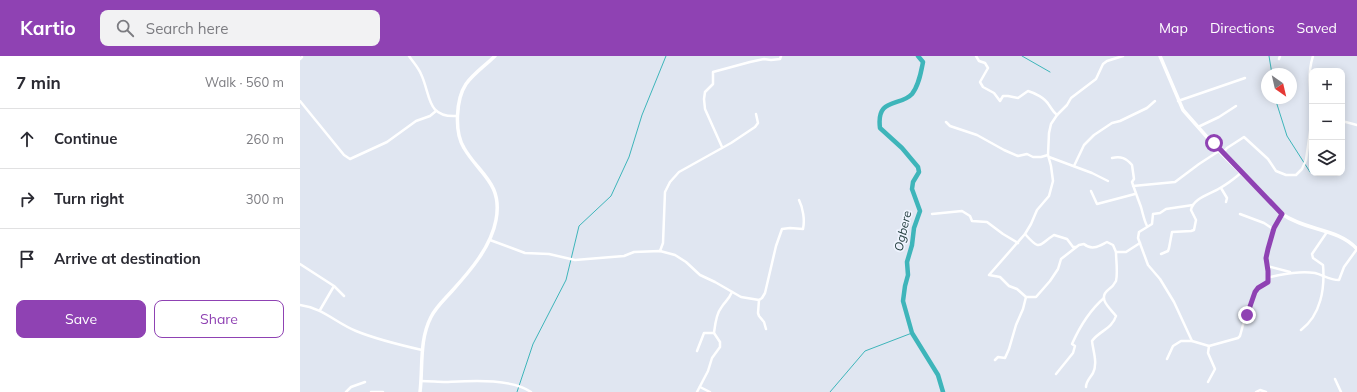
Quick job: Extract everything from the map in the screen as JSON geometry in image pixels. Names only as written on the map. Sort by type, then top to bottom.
[{"type":"street","points":[[409,56],[417,65],[422,74],[430,103],[436,111],[451,116],[457,116]]},
{"type":"street","points":[[420,392],[422,350],[430,318],[439,305],[476,262],[490,240],[496,220],[496,195],[484,173],[463,147],[457,116],[460,94],[467,82],[495,56]]},
{"type":"street","points":[[722,147],[706,109],[704,99],[705,92],[713,84],[713,72],[764,59],[780,59],[781,56]]},
{"type":"street","points":[[976,56],[979,61],[984,63],[988,68],[980,82],[983,87],[994,94],[1000,101],[1003,96],[1018,98],[1028,92],[1035,93],[1049,103],[1053,112],[1057,115]]},
{"type":"street","points":[[1086,387],[1086,382],[1093,373],[1096,362],[1092,341],[1096,336],[1108,328],[1116,316],[1106,305],[1104,298],[1105,292],[1115,281],[1116,252],[1113,245],[1107,242],[1094,248],[1088,247],[1084,244],[1076,248],[1061,259],[1058,270],[1036,297],[1026,297],[1017,289],[1009,286],[1000,277],[989,274],[1025,234],[1037,210],[1049,196],[1053,181],[1048,156],[1051,124],[1071,98],[1096,79],[1103,64],[1107,61],[1123,56]]},
{"type":"street","points":[[1160,56],[1183,110],[1221,152],[1282,214],[1310,228],[1327,232],[1342,238],[1351,243],[1357,249],[1344,267],[1339,280],[1306,272],[1291,272],[1270,277],[1268,276]]},
{"type":"street","points":[[1310,68],[1313,56]]},
{"type":"street","points":[[1178,101],[1245,78]]},
{"type":"street","points":[[300,101],[344,155],[350,159],[386,142],[416,121],[430,116],[436,111]]},
{"type":"street","points":[[1074,166],[1084,145],[1094,135],[1112,122],[1120,121],[1147,108],[1156,101]]},
{"type":"street","points":[[1198,127],[1236,106]]},
{"type":"street","points":[[660,251],[663,243],[665,192],[670,182],[679,172],[755,127],[758,123],[756,114]]},
{"type":"street","points":[[946,122],[950,126],[977,135],[1018,156],[1027,154],[1033,157],[1048,156],[1108,180]]},
{"type":"street","points":[[1345,122],[1357,125]]},
{"type":"street","points":[[1134,186],[1175,182],[1199,164],[1244,137],[1268,159],[1276,172],[1286,175],[1296,175],[1302,170],[1306,160],[1309,139]]},
{"type":"street","points":[[1112,158],[1124,158],[1132,165],[1134,186],[1147,226]]},
{"type":"street","points":[[1161,254],[1168,251],[1172,232],[1194,230],[1196,220],[1191,210],[1193,205],[1201,197],[1221,188],[1242,173]]},
{"type":"street","points":[[1221,188],[1227,198],[1226,202]]},
{"type":"street","points":[[1091,191],[1097,204],[1136,194]]},
{"type":"street","points":[[766,329],[764,322],[758,313],[759,300],[764,293],[776,246],[782,230],[790,228],[803,229],[804,223],[799,200]]},
{"type":"street","points":[[1192,341],[1174,302],[1160,279],[1148,265],[1138,238],[1139,232],[1152,224],[1153,214],[1160,213],[1166,209],[1193,205]]},
{"type":"street","points":[[932,214],[962,211],[970,216],[972,222],[986,222],[1018,243]]},
{"type":"street","points":[[1240,214],[1264,223],[1273,229]]},
{"type":"street","points":[[1167,359],[1173,346],[1185,340],[1209,346],[1238,338],[1240,336],[1255,292],[1258,288],[1268,282],[1266,258],[1273,229],[1282,214]]},
{"type":"street","points":[[1301,330],[1307,326],[1314,317],[1323,290],[1323,265],[1313,258],[1312,254],[1327,232]]},
{"type":"street","points":[[1025,234],[1035,245],[1038,246],[1044,244],[1054,235],[1067,239],[1073,247],[1076,248]]},
{"type":"street","points":[[490,240],[525,252],[575,260],[624,256],[634,252],[660,251],[675,255],[686,262],[700,276],[741,297],[759,300]]},
{"type":"street","points":[[1116,252],[1126,252],[1140,243]]},
{"type":"street","points":[[300,264],[334,286],[344,296]]},
{"type":"street","points":[[1267,266],[1291,272]]},
{"type":"street","points":[[320,310],[334,286]]},
{"type":"street","points":[[697,392],[708,371],[712,358],[720,347],[720,342],[714,333],[718,312],[721,306],[728,300],[732,292]]},
{"type":"street","points":[[996,360],[998,357],[1005,358],[1026,297]]},
{"type":"street","points":[[1056,374],[1073,353],[1075,346],[1072,344],[1081,324],[1095,306],[1104,298]]},
{"type":"street","points":[[300,305],[320,310],[355,330],[387,342],[422,350]]},
{"type":"street","points":[[697,351],[704,333],[714,333]]},
{"type":"street","points":[[1208,382],[1215,369],[1208,353],[1209,346]]},
{"type":"street","points":[[1335,379],[1341,392]]},
{"type":"street","points":[[421,381],[468,381],[514,384],[531,392]]},
{"type":"street","points":[[346,392],[351,387],[365,382]]},
{"type":"street","points":[[700,387],[710,392]]},
{"type":"street","points":[[1256,392],[1260,390],[1266,392]]},
{"type":"street","points":[[371,392],[383,392]]},
{"type":"waterway","points":[[517,392],[533,344],[566,280],[579,226],[611,196],[629,157],[642,115],[666,56]]},
{"type":"waterway","name":"Ogbere","points":[[918,56],[923,62],[916,87],[912,94],[907,98],[885,107],[880,118],[880,128],[902,148],[918,167],[919,172],[913,182],[912,189],[920,211],[914,228],[912,245],[907,262],[908,275],[903,301],[912,333],[938,375],[943,392]]},
{"type":"waterway","points":[[1022,56],[1050,72]]},
{"type":"waterway","points":[[1269,56],[1271,68]]},
{"type":"waterway","points":[[1277,104],[1287,136],[1309,170]]},
{"type":"waterway","points":[[830,392],[865,351],[912,333]]},
{"type":"route","points":[[1214,143],[1222,154],[1282,214],[1274,228],[1266,258],[1268,282],[1258,288],[1255,292],[1246,314],[1247,315]]}]
